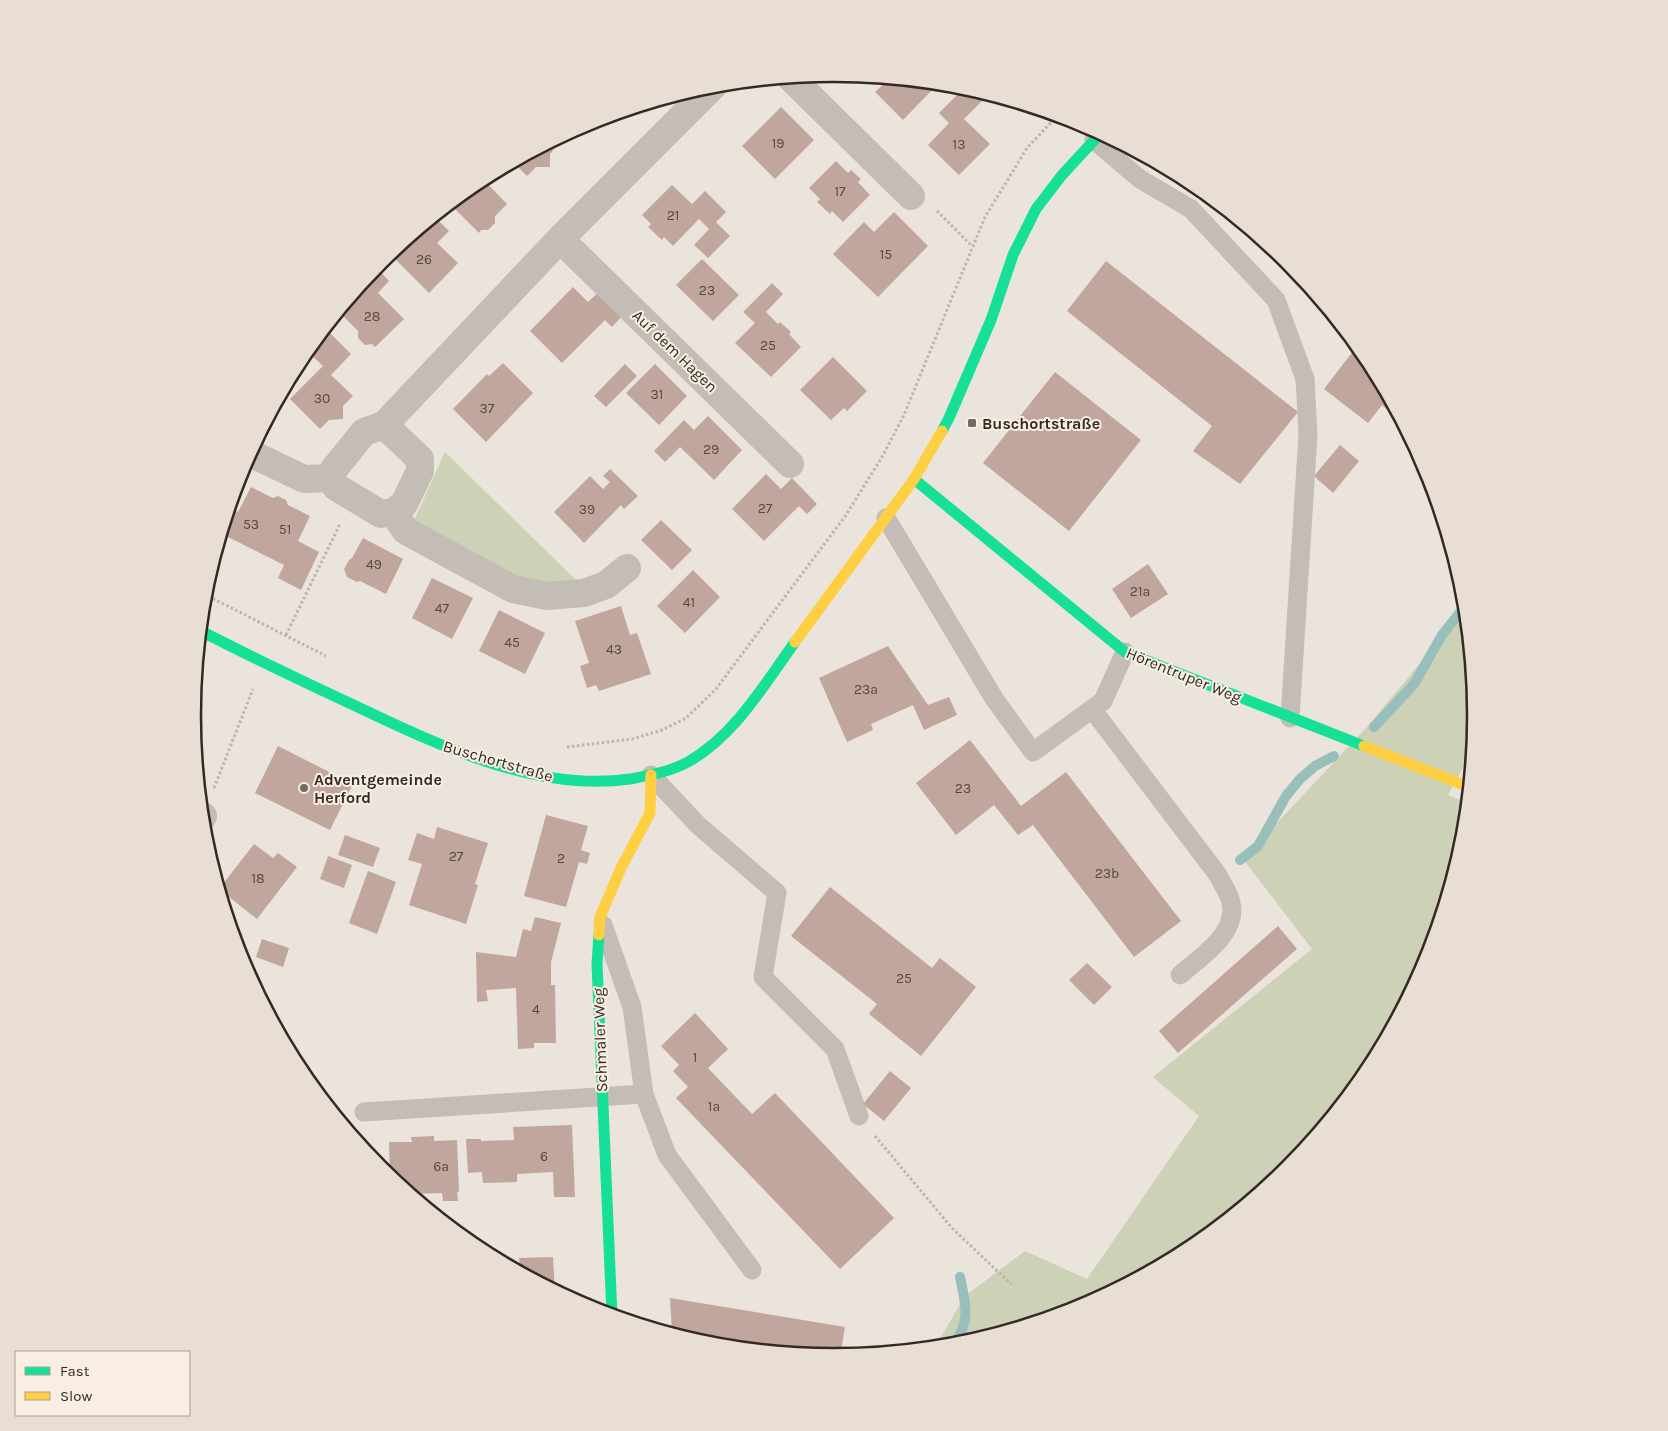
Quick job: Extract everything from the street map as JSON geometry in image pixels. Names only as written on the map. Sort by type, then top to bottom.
[{"type":"main road","name":"Buschortstraße","points":[[206,635],[421,737],[520,770],[558,778],[606,782],[651,775],[675,767],[709,749],[740,718],[914,479],[949,418],[991,320],[1013,255],[1036,209],[1095,139]]},
{"type":"main road","name":"Hörentruper Weg","points":[[914,479],[1125,652],[1463,785]]},
{"type":"main road","name":"Schmaler Weg","points":[[612,1308],[597,964],[600,917],[621,868],[650,813],[651,775]]},
{"type":"street","points":[[797,84],[911,196]]},
{"type":"street","points":[[384,424],[420,458],[420,471],[404,504],[393,512],[381,514],[336,487],[331,478],[334,468],[364,432],[384,424],[560,238],[702,97]]},
{"type":"street","name":"Auf dem Hagen","points":[[560,238],[790,464]]},
{"type":"street","points":[[257,456],[304,479],[331,478]]},
{"type":"street","points":[[393,512],[406,531],[512,590],[547,596],[584,593],[606,585],[627,568]]},
{"type":"lane","points":[[1103,143],[1140,179],[1191,209],[1276,300],[1305,379],[1308,434],[1290,718]]},
{"type":"lane","points":[[886,518],[995,700],[1033,752],[1103,701],[1125,652]]},
{"type":"lane","points":[[1092,709],[1218,875],[1231,902],[1232,920],[1218,942],[1180,975]]},
{"type":"lane","points":[[651,775],[698,825],[777,893],[763,977],[835,1049],[859,1116]]},
{"type":"lane","points":[[600,917],[632,1007],[644,1094],[667,1155],[752,1270]]},
{"type":"lane","points":[[364,1112],[644,1094]]},
{"type":"path","points":[[560,746],[569,747],[632,739],[662,730],[686,718],[716,690],[846,514],[882,456],[904,415],[984,216],[1027,148],[1052,122]]},
{"type":"path","points":[[911,196],[925,199],[972,246]]},
{"type":"path","points":[[207,806],[250,694],[286,635],[353,496]]},
{"type":"path","points":[[212,598],[329,657]]},
{"type":"path","points":[[859,1116],[952,1228],[1011,1284]]},
{"type":"green space","points":[[445,452],[581,585],[514,579],[413,523]]},
{"type":"green space","points":[[1459,616],[1466,674],[1467,716],[1465,764],[1448,795],[1462,801],[1455,839],[1433,919],[1419,958],[1382,1032],[1360,1067],[1310,1133],[1282,1163],[1219,1218],[1186,1242],[1114,1283],[1076,1300],[998,1327],[940,1339],[965,1296],[1025,1251],[1087,1279],[1199,1116],[1153,1077],[1312,949],[1243,859],[1366,728]]},
{"type":"building","points":[[883,85],[932,91],[903,120],[875,92]]},
{"type":"building","points":[[957,95],[982,101],[964,119],[990,144],[959,175],[928,145],[949,123],[939,113]]},
{"type":"building","points":[[781,107],[814,140],[775,179],[742,146]]},
{"type":"building","points":[[555,147],[550,154],[550,167],[536,167],[527,176],[518,167]]},
{"type":"building","points":[[836,161],[848,173],[851,170],[861,179],[858,182],[870,195],[843,222],[832,211],[830,214],[817,202],[820,199],[809,188]]},
{"type":"building","points":[[489,185],[507,204],[495,216],[495,223],[488,230],[481,230],[479,233],[455,209]]},
{"type":"building","points":[[672,185],[692,204],[705,191],[726,212],[716,222],[730,236],[708,258],[694,245],[709,229],[699,219],[673,246],[664,237],[662,240],[648,227],[651,224],[642,215]]},
{"type":"building","points":[[894,212],[928,246],[878,297],[833,254],[864,222],[874,232]]},
{"type":"building","points":[[439,221],[449,231],[437,243],[458,263],[429,293],[395,259]]},
{"type":"building","points":[[702,259],[739,295],[713,321],[676,285]]},
{"type":"building","points":[[1106,261],[1298,412],[1240,484],[1193,451],[1212,426],[1067,311]]},
{"type":"building","points":[[381,273],[389,281],[378,293],[404,319],[375,347],[372,344],[365,345],[358,338],[358,331],[343,316]]},
{"type":"building","points":[[772,283],[783,294],[766,312],[778,324],[780,322],[791,332],[789,334],[801,347],[771,377],[735,343],[755,323],[743,312]]},
{"type":"building","points":[[573,287],[588,302],[600,291],[624,314],[612,327],[605,320],[562,363],[530,331]]},
{"type":"building","points":[[330,333],[351,354],[331,375],[353,396],[343,406],[343,419],[329,420],[320,429],[290,399],[323,366],[313,357]]},
{"type":"building","points":[[1352,353],[1388,410],[1382,405],[1368,423],[1324,389]]},
{"type":"building","points":[[833,357],[867,391],[847,411],[844,408],[831,420],[800,390]]},
{"type":"building","points":[[503,363],[533,393],[486,442],[453,409],[487,374],[489,376]]},
{"type":"building","points":[[625,364],[637,376],[606,407],[594,396]]},
{"type":"building","points":[[655,364],[687,396],[659,425],[626,393]]},
{"type":"building","points":[[1055,372],[1141,440],[1069,531],[983,463]]},
{"type":"building","points":[[708,416],[742,450],[714,480],[680,447],[665,462],[654,451],[684,420],[694,430]]},
{"type":"building","points":[[1340,445],[1359,461],[1333,493],[1314,476]]},
{"type":"building","points":[[610,469],[638,496],[624,509],[621,505],[584,543],[554,512],[590,476],[603,489],[610,482],[603,476]]},
{"type":"building","points":[[766,474],[781,489],[792,478],[817,504],[807,514],[799,506],[764,541],[732,509]]},
{"type":"building","points":[[251,487],[273,498],[278,496],[286,500],[288,505],[310,516],[298,541],[319,552],[301,590],[278,578],[284,565],[228,537],[227,539],[236,510],[238,512]]},
{"type":"building","points":[[661,520],[692,550],[672,570],[641,540]]},
{"type":"building","points":[[363,538],[403,559],[386,594],[360,581],[357,582],[347,577],[344,569]]},
{"type":"building","points":[[1148,564],[1168,594],[1131,618],[1112,589]]},
{"type":"building","points":[[693,570],[720,597],[685,633],[657,606]]},
{"type":"building","points":[[432,578],[473,598],[452,639],[412,618]]},
{"type":"building","points":[[621,606],[630,635],[637,633],[651,674],[599,691],[596,685],[587,688],[580,666],[589,663],[575,621]]},
{"type":"building","points":[[499,610],[545,633],[525,674],[479,651]]},
{"type":"building","points":[[888,646],[928,705],[949,697],[957,715],[924,730],[913,705],[871,724],[873,730],[847,742],[819,678]]},
{"type":"building","points":[[970,740],[1021,806],[1066,772],[1181,921],[1134,957],[1033,825],[1018,835],[994,805],[956,835],[916,783]]},
{"type":"building","name":"Adventgemeinde Herford","points":[[278,746],[353,784],[330,830],[255,793]]},
{"type":"building","points":[[546,815],[588,826],[581,850],[590,853],[587,864],[579,862],[566,907],[524,896]]},
{"type":"building","points":[[437,827],[488,843],[475,884],[478,885],[466,924],[409,905],[422,864],[408,860],[417,833],[434,839]]},
{"type":"building","points":[[345,835],[380,848],[373,867],[338,855]]},
{"type":"building","points":[[254,844],[273,858],[278,853],[297,867],[257,919],[228,896],[224,883]]},
{"type":"building","points":[[328,856],[352,865],[344,888],[320,879]]},
{"type":"building","points":[[368,871],[396,882],[377,934],[349,923]]},
{"type":"building","points":[[830,887],[932,968],[940,958],[976,987],[921,1056],[869,1014],[877,1004],[791,936]]},
{"type":"building","points":[[535,917],[561,923],[551,962],[551,985],[555,985],[556,1043],[534,1043],[534,1048],[518,1049],[516,988],[486,990],[488,1001],[477,1002],[476,952],[516,957],[523,929],[531,931]]},
{"type":"building","points":[[1278,926],[1297,949],[1178,1053],[1159,1031]]},
{"type":"building","points":[[262,939],[289,948],[283,967],[256,957]]},
{"type":"building","points":[[1087,963],[1112,987],[1094,1005],[1069,980]]},
{"type":"building","points":[[695,1013],[728,1049],[708,1068],[752,1114],[775,1093],[894,1218],[840,1269],[676,1098],[688,1087],[673,1071],[679,1065],[661,1046]]},
{"type":"building","points":[[890,1071],[911,1088],[884,1121],[863,1104]]},
{"type":"building","points":[[572,1125],[575,1197],[554,1197],[553,1172],[517,1174],[517,1182],[483,1183],[482,1172],[468,1173],[466,1139],[481,1139],[481,1141],[514,1140],[513,1127]]},
{"type":"building","points":[[434,1136],[434,1141],[457,1140],[458,1201],[443,1201],[442,1193],[420,1194],[390,1166],[389,1142],[412,1142],[411,1137]]},
{"type":"building","points":[[553,1257],[555,1283],[520,1265],[519,1258]]},
{"type":"building","points":[[670,1298],[845,1327],[842,1348],[834,1348],[751,1343],[672,1327]]},
{"type":"waterway","points":[[1374,727],[1414,684],[1442,635],[1459,614]]},
{"type":"waterway","points":[[1240,860],[1258,846],[1286,796],[1300,779],[1315,766],[1334,756]]},
{"type":"waterway","points":[[959,1336],[966,1312],[960,1277]]},
{"type":"traffic: fast","points":[[942,431],[991,320],[1013,255],[1036,209],[1062,175],[1095,139]]},
{"type":"traffic: fast","points":[[914,479],[1125,652],[1364,746]]},
{"type":"traffic: fast","points":[[206,633],[310,685],[448,748],[520,771],[557,778],[593,781],[630,779],[660,773],[688,762],[705,751],[748,708],[795,642]]},
{"type":"traffic: fast","points":[[599,935],[597,964],[612,1308]]},
{"type":"traffic: slow","points":[[795,642],[914,479],[942,431]]},
{"type":"traffic: slow","points":[[1364,746],[1463,785]]},
{"type":"traffic: slow","points":[[599,935],[600,917],[621,868],[650,813],[651,775]]},
{"type":"place","name":"Buschortstraße","points":[[972,423]]},
{"type":"place","name":"Adventgemeinde Herford","points":[[304,788]]}]
